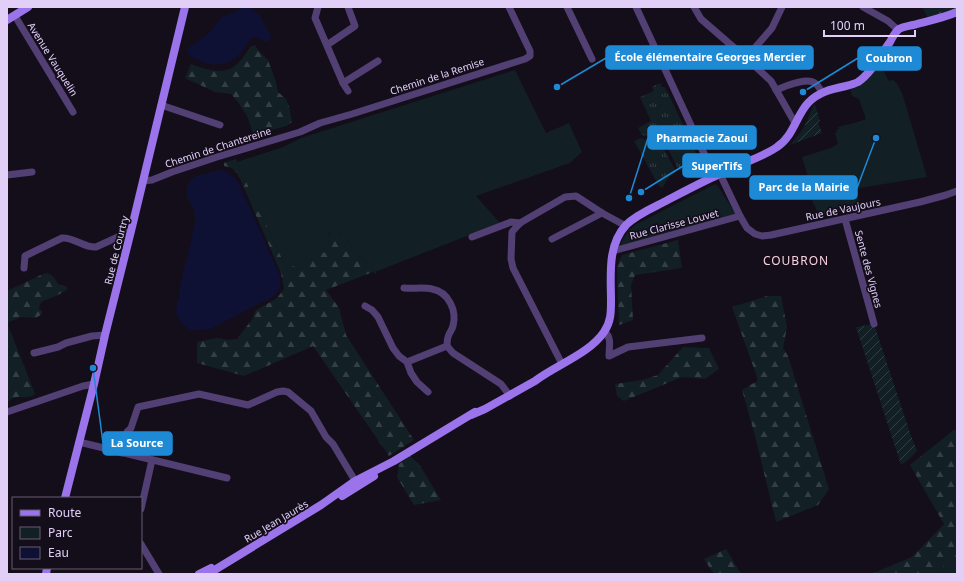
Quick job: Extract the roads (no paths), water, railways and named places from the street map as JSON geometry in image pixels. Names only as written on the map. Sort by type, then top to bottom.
[{"type":"street","points":[[7,20],[16,13],[28,7]]},
{"type":"street","name":"Rue de Courtry","points":[[65,497],[185,7]]},
{"type":"street","points":[[318,7],[315,18],[348,92]]},
{"type":"street","points":[[327,45],[355,26],[348,7]]},
{"type":"street","name":"Chemin de la Remise","points":[[300,132],[320,123],[525,59],[530,56],[530,51],[509,7]]},
{"type":"street","points":[[567,7],[592,59]]},
{"type":"street","name":"Rue de Vaujours","points":[[636,7],[717,175],[747,228],[754,234],[762,236],[845,219],[920,202],[957,191]]},
{"type":"street","points":[[694,7],[701,19],[770,81],[795,123]]},
{"type":"street","points":[[746,58],[772,28],[782,7]]},
{"type":"street","points":[[863,7],[888,21],[898,30],[900,28],[957,12]]},
{"type":"street","name":"Avenue Vauquelin","points":[[16,13],[74,112]]},
{"type":"street","name":"Rue Jean Jaurès","points":[[208,574],[394,461],[509,393],[542,376],[596,342],[605,332],[609,324],[611,313],[610,268],[616,242],[620,233],[626,226],[633,219],[644,212],[779,146],[789,135],[808,103],[822,92],[853,84],[863,78],[898,30]]},
{"type":"street","points":[[343,83],[378,61]]},
{"type":"street","points":[[776,90],[792,83],[809,81],[816,84],[822,92]]},
{"type":"street","points":[[161,105],[220,125]]},
{"type":"street","name":"Chemin de Chantereine","points":[[143,181],[152,180],[217,157],[300,132]]},
{"type":"street","points":[[7,175],[32,172]]},
{"type":"street","points":[[562,364],[513,268],[511,259],[512,232],[520,223],[565,197],[576,196],[602,213],[626,226]]},
{"type":"street","points":[[552,239],[602,213]]},
{"type":"street","name":"Rue Clarisse Louvet","points":[[613,251],[740,216]]},
{"type":"street","name":"Sente des Vignes","points":[[845,219],[874,324]]},
{"type":"street","points":[[472,237],[511,222],[520,223]]},
{"type":"street","points":[[24,268],[25,256],[62,238],[67,237],[90,248],[96,247],[131,231]]},
{"type":"street","points":[[404,288],[433,289],[442,293],[453,307],[453,326],[448,338],[447,346],[453,353],[501,384],[509,393]]},
{"type":"street","points":[[365,306],[372,310],[378,317],[393,348],[399,356],[408,362],[411,373],[417,382],[428,392]]},
{"type":"street","points":[[605,332],[608,334],[610,339],[610,356],[628,347],[702,338]]},
{"type":"street","points":[[34,353],[92,336],[104,335]]},
{"type":"street","points":[[408,362],[447,346]]},
{"type":"street","points":[[7,412],[83,386],[94,384]]},
{"type":"street","points":[[122,453],[128,432],[131,428],[138,407],[199,394],[248,405],[277,392],[283,391],[288,392],[311,411],[326,438],[333,444],[357,484]]},
{"type":"street","points":[[79,442],[227,478]]},
{"type":"street","points":[[142,505],[152,460]]},
{"type":"street","points":[[142,546],[159,574]]},
{"type":"street","name":"Rue Jean Jaurès","points":[[199,574],[241,554]]},
{"type":"water","points":[[240,7],[250,7],[261,16],[263,23],[271,35],[270,40],[266,42],[253,37],[240,54],[232,60],[214,65],[205,63],[188,54],[188,48],[210,32],[222,17],[239,10]]},
{"type":"water","points":[[221,170],[232,175],[239,184],[280,276],[280,285],[279,290],[272,297],[210,329],[191,330],[184,326],[179,320],[176,312],[177,303],[180,297],[179,291],[195,222],[195,213],[187,196],[187,186],[196,176]]},
{"type":"place","name":"École élémentaire Georges Mercier","points":[[557,87]]},
{"type":"place","name":"Coubron","points":[[803,92]]},
{"type":"place","name":"Parc de la Mairie","points":[[876,138]]},
{"type":"place","name":"SuperTifs","points":[[641,192]]},
{"type":"place","name":"Pharmacie Zaoui","points":[[629,198]]},
{"type":"place","name":"La Source","points":[[93,368]]},
{"type":"district","name":"COUBRON","points":[[796,260]]}]
